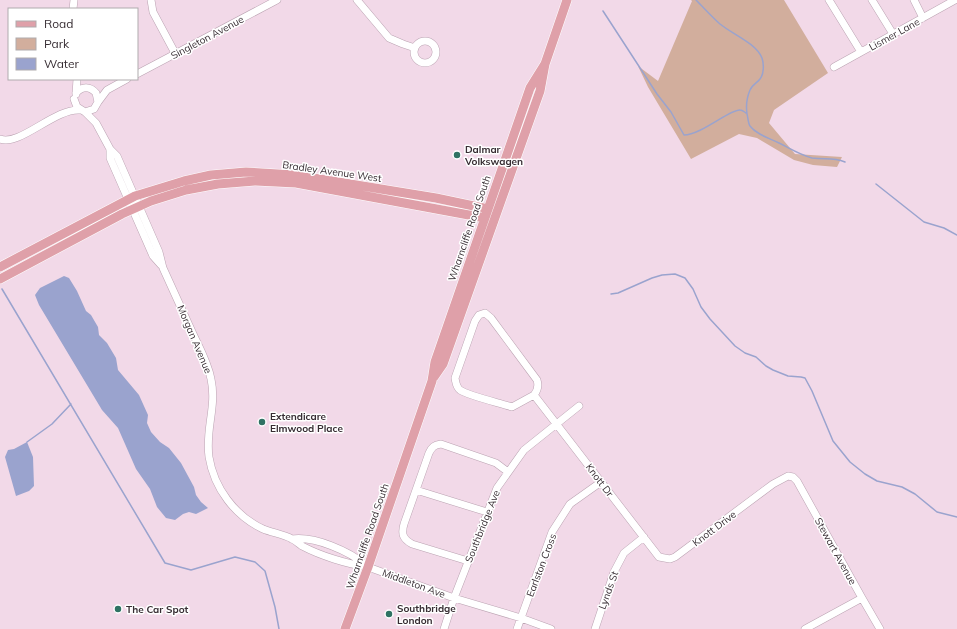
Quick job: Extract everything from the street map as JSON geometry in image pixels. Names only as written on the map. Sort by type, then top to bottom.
[{"type":"main road","name":"Wharncliffe Road South","points":[[432,381],[443,364],[496,216],[540,91],[545,64],[567,0]]},
{"type":"main road","name":"Wharncliffe Road South","points":[[345,629],[432,381],[435,362],[530,88],[545,64]]},
{"type":"main road","name":"Bradley Avenue West","points":[[0,267],[132,198],[184,181],[211,175],[246,172],[295,175],[436,198],[486,213]]},
{"type":"main road","name":"Bradley Avenue West","points":[[0,279],[151,201],[186,190],[218,184],[255,181],[296,183],[486,213]]},
{"type":"street","points":[[151,0],[153,12],[175,53]]},
{"type":"street","name":"Singleton Avenue","points":[[138,73],[277,0]]},
{"type":"street","points":[[357,0],[389,38],[415,48]]},
{"type":"street","points":[[829,0],[861,52]]},
{"type":"street","points":[[873,0],[894,34]]},
{"type":"street","points":[[914,0],[923,18]]},
{"type":"street","name":"Lismer Lane","points":[[834,67],[955,0]]},
{"type":"street","points":[[78,80],[75,105],[83,111]]},
{"type":"street","points":[[79,80],[96,93],[97,104]]},
{"type":"street","points":[[0,139],[13,140],[68,110],[92,110],[107,90],[125,80]]},
{"type":"street","points":[[68,110],[81,88],[107,90]]},
{"type":"street","name":"Morgan Avenue","points":[[96,123],[97,104]]},
{"type":"street","name":"Morgan Avenue","points":[[83,111],[96,123],[110,149],[117,156],[153,256],[163,268],[205,360],[211,377],[213,395],[208,449],[210,463],[218,484],[229,502],[245,518],[264,529],[354,565],[368,567]]},
{"type":"street","points":[[486,313],[537,380],[539,386],[534,395],[512,407],[469,394],[460,390],[456,385],[455,378],[475,322],[479,315],[486,313]]},
{"type":"street","name":"Knott Dr","points":[[534,395],[644,537]]},
{"type":"street","name":"Southbridge Ave","points":[[444,629],[454,598],[496,488],[524,450],[579,406]]},
{"type":"street","points":[[468,561],[412,544],[405,540],[403,536],[402,530],[429,453],[436,445],[441,444],[496,463],[508,472]]},
{"type":"street","name":"Knott Drive","points":[[644,537],[659,557],[670,559],[675,557],[762,492],[788,476]]},
{"type":"street","name":"Stewart Avenue","points":[[788,476],[793,477],[797,481],[880,629]]},
{"type":"street","name":"Earlston Cross","points":[[518,629],[552,532],[570,504],[600,482]]},
{"type":"street","points":[[416,490],[487,512]]},
{"type":"street","name":"Lynds St","points":[[594,629],[614,572],[624,553],[644,537]]},
{"type":"street","name":"Middleton Ave","points":[[368,567],[454,598],[521,618],[550,629]]},
{"type":"street","points":[[805,629],[862,598]]},
{"type":"green space","points":[[691,0],[784,0],[828,73],[774,110],[769,123],[795,154],[842,157],[837,167],[813,165],[794,160],[757,138],[739,134],[691,159],[648,87],[638,66],[658,81],[692,1]]},
{"type":"water","points":[[64,276],[69,278],[86,311],[91,315],[98,327],[99,335],[107,343],[116,358],[118,370],[139,395],[148,415],[147,423],[151,432],[160,442],[169,448],[181,463],[194,487],[196,495],[208,508],[196,514],[189,512],[183,514],[175,520],[166,518],[157,507],[150,489],[136,469],[118,428],[102,410],[39,305],[35,295],[40,288]]},
{"type":"water","points":[[27,442],[33,457],[34,486],[29,491],[16,496],[5,457],[8,450],[14,449]]},
{"type":"waterway","points":[[696,0],[720,24],[755,48],[762,58],[763,72],[760,79],[751,88],[748,96],[747,111],[750,126],[763,136],[808,157],[845,162]]},
{"type":"waterway","points":[[603,11],[657,94],[671,112],[684,135],[699,131],[729,113],[741,110],[746,113]]},
{"type":"waterway","points":[[876,184],[924,222],[944,228],[957,235]]},
{"type":"waterway","points":[[611,294],[618,293],[662,275],[675,274],[685,278],[693,289],[701,307],[735,346],[745,353],[756,357],[773,370],[788,376],[805,378],[833,441],[850,462],[877,481],[902,487],[915,494],[937,512],[957,517]]},
{"type":"waterway","points":[[2,289],[165,563],[191,570],[235,557],[255,562],[265,571],[275,607],[279,629]]},
{"type":"waterway","points":[[27,442],[52,424],[71,404]]},
{"type":"place","name":"Dalmar Volkswagen","points":[[457,155]]},
{"type":"place","name":"Extendicare Elmwood Place","points":[[262,422]]},
{"type":"place","name":"The Car Spot","points":[[118,609]]},
{"type":"place","name":"Southbridge London","points":[[389,614]]}]
